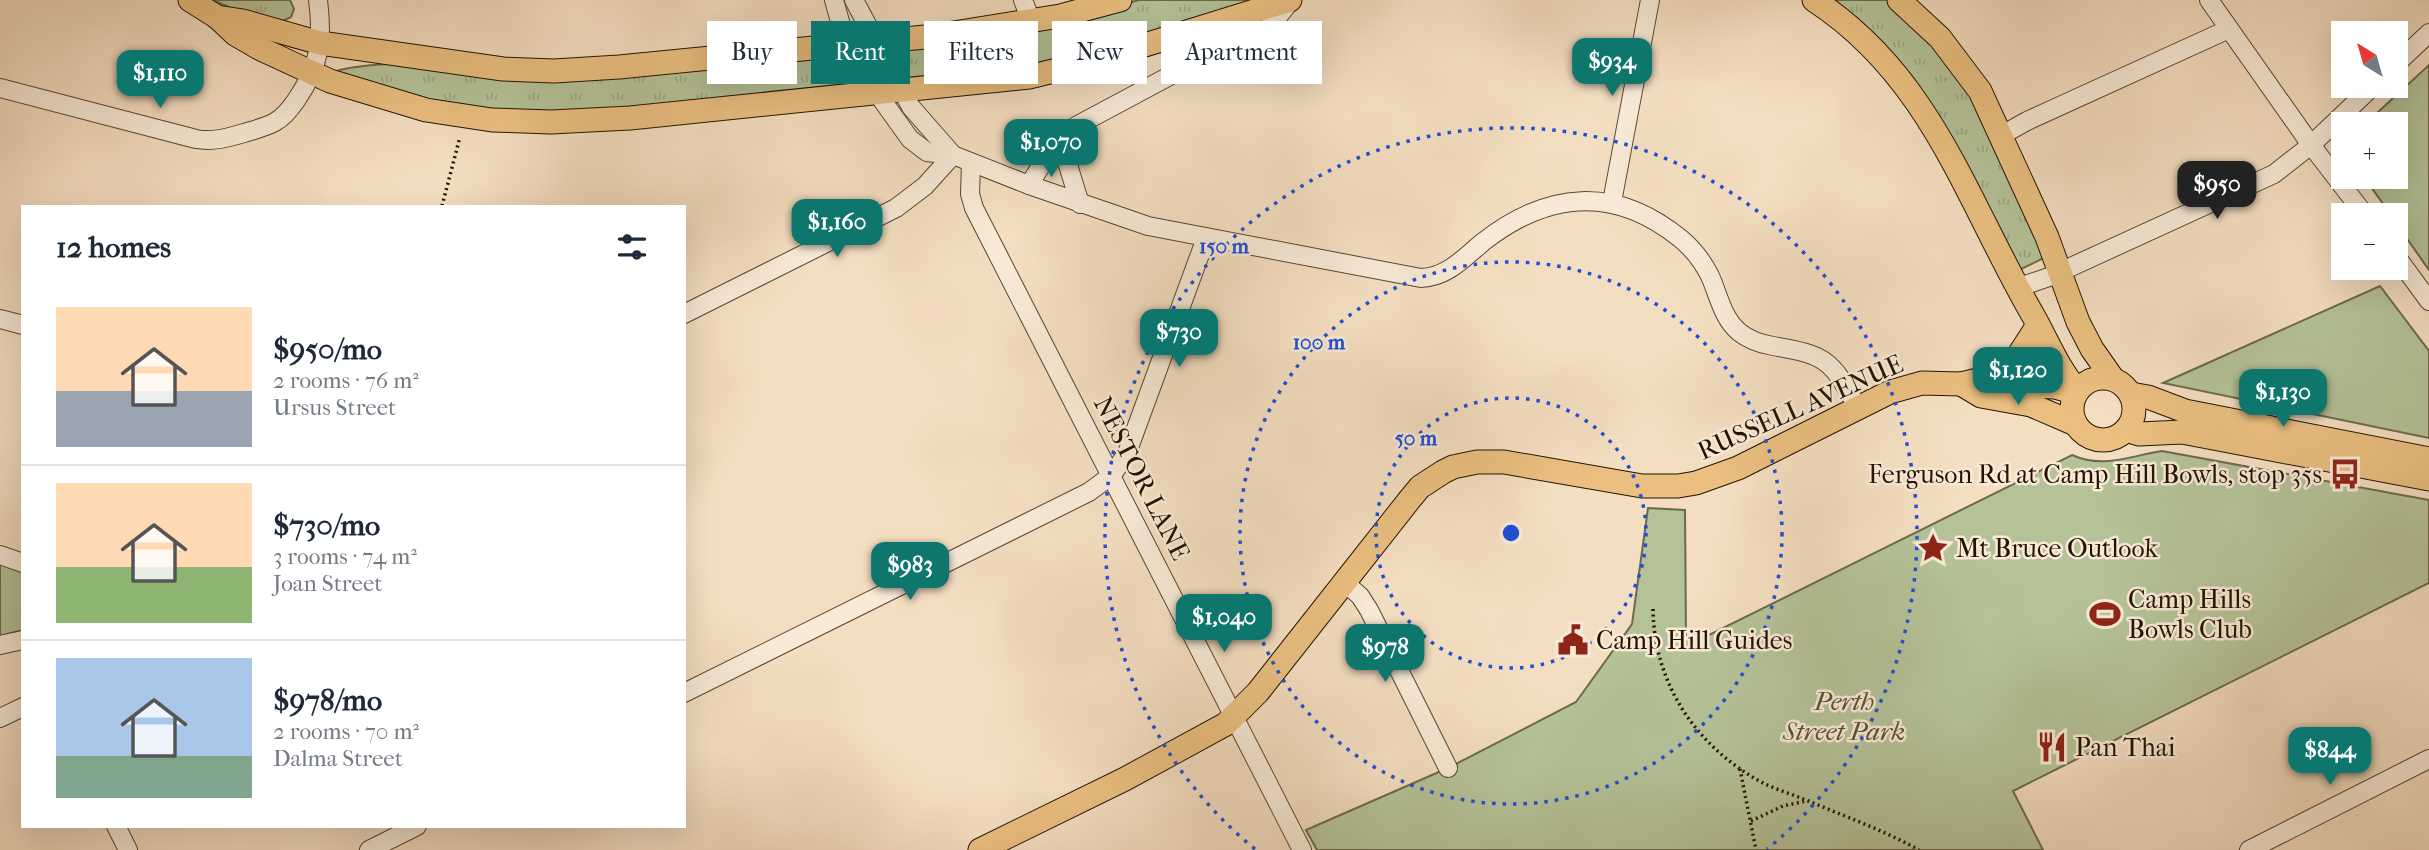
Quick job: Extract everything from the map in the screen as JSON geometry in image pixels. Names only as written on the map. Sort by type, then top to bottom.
[{"type":"main road","points":[[190,0],[217,17],[234,34],[312,74],[426,110],[492,121],[526,122],[630,118],[1000,81],[1055,72],[1291,0]]},
{"type":"main road","points":[[910,38],[935,36],[1027,11],[1120,0]]},
{"type":"main road","points":[[1814,0],[1848,24],[1866,41],[1926,115],[1952,158],[2016,288],[2063,374],[2077,391]]},
{"type":"main road","points":[[1899,0],[1940,38],[1980,91],[2060,271],[2084,336],[2113,379],[2126,387],[2131,394],[2134,412],[2126,430],[2118,436],[2099,440],[2081,432],[2075,424],[2072,403],[2077,391],[2093,379],[2113,379]]},
{"type":"main road","points":[[217,17],[243,21],[320,43],[524,71],[619,67],[811,48]]},
{"type":"main road","points":[[1993,381],[2013,364],[2038,325]]},
{"type":"main road","name":"RUSSELL AVENUE","points":[[981,850],[1216,731],[1258,692],[1415,493],[1431,479],[1453,467],[1477,462],[1504,462],[1619,483],[1678,486],[1718,477],[1857,407],[1911,385],[1961,384],[1982,379],[2077,391]]},
{"type":"main road","points":[[1961,384],[1981,396],[2031,405],[2075,424]]},
{"type":"main road","points":[[2131,394],[2148,397],[2185,411],[2429,459]]},
{"type":"main road","points":[[2126,430],[2139,434],[2182,432],[2429,479]]},
{"type":"street","points":[[0,88],[196,139],[215,141],[276,122],[294,104],[312,74],[320,43],[318,0]]},
{"type":"street","points":[[834,0],[840,21]]},
{"type":"street","points":[[853,0],[864,21]]},
{"type":"street","points":[[1029,185],[1060,139],[1088,118],[1271,26],[1291,0]]},
{"type":"street","points":[[1612,202],[1650,0]]},
{"type":"street","points":[[2209,0],[2311,145],[2356,203]]},
{"type":"street","points":[[2001,135],[2229,29]]},
{"type":"street","points":[[2408,53],[2429,33]]},
{"type":"street","points":[[872,84],[893,118],[919,147],[927,152],[953,155],[1080,204],[1148,226],[1405,276],[1429,278],[1448,271],[1499,230],[1529,213],[1562,202],[1612,202],[1647,216],[1693,249],[1709,274],[1725,314],[1740,333],[1762,344],[1805,352],[1822,359],[1840,376],[1857,407]]},
{"type":"street","points":[[897,84],[922,121],[953,155]]},
{"type":"street","points":[[2016,288],[2060,271],[2274,174],[2311,145],[2360,98]]},
{"type":"street","points":[[1060,139],[1080,204]]},
{"type":"street","points":[[686,313],[896,208],[916,195],[953,155]]},
{"type":"street","name":"NESTOR LANE","points":[[971,163],[970,194],[974,208],[1302,850]]},
{"type":"street","points":[[686,692],[1089,492],[1112,475],[1127,453],[1206,238]]},
{"type":"street","points":[[2408,273],[2429,302]]},
{"type":"street","points":[[0,319],[21,324]]},
{"type":"street","points":[[0,555],[21,562]]},
{"type":"street","points":[[1344,582],[1360,596],[1369,610],[1448,768]]},
{"type":"street","points":[[0,646],[21,642]]},
{"type":"street","points":[[0,718],[21,708]]},
{"type":"street","points":[[2249,850],[2429,759]]},
{"type":"street","points":[[117,828],[128,850]]},
{"type":"street","points":[[369,850],[413,828]]},
{"type":"path","points":[[442,205],[460,137]]},
{"type":"path","points":[[1653,609],[1653,635],[1661,666],[1674,695],[1690,720],[1715,750],[1763,783],[1919,850]]},
{"type":"path","points":[[1740,769],[1756,850]]},
{"type":"path","points":[[1751,821],[1783,806],[1808,801]]},
{"type":"green space","points":[[213,0],[290,0],[294,9],[291,17],[281,22],[238,11]]},
{"type":"green space","points":[[1139,0],[1272,0],[1204,21],[1161,21],[1161,34],[1147,39],[1147,21],[1052,21]]},
{"type":"green space","points":[[1825,0],[1890,0],[1958,70],[2046,257],[2019,270],[1972,178]]},
{"type":"green space","points":[[1052,21],[1052,62],[1038,64],[1038,24]]},
{"type":"green space","points":[[924,45],[924,82],[910,84],[910,48]]},
{"type":"green space","points":[[811,51],[811,84],[853,84],[614,115],[438,108],[338,72],[353,67],[393,64],[446,65],[707,55],[707,84],[797,84],[797,52]]},
{"type":"green space","points":[[2429,65],[2429,270],[2408,240],[2408,203],[2382,203],[2373,189],[2408,189],[2408,112],[2378,112],[2393,98],[2408,98],[2408,84]]},
{"type":"green space","points":[[2380,286],[2429,351],[2429,438],[2163,383]]},
{"type":"green space","name":"Perth Street Park","points":[[2162,451],[2429,500],[2429,583],[2013,791],[2043,850],[1317,850],[1306,830],[1448,768],[1576,702],[1632,624],[1648,508],[1685,510],[1686,638],[1703,638],[2072,455],[2106,461]]},
{"type":"green space","points":[[0,562],[21,569],[21,631],[0,636]]},
{"type":"place","name":"Ferguson Rd at Camp Hill Bowls, stop 35s","points":[[2345,474]]},
{"type":"place","name":"Mt Bruce Outlook","points":[[1933,548]]},
{"type":"place","name":"Camp Hills Bowls Club","points":[[2105,614]]},
{"type":"place","name":"Camp Hill Guides","points":[[1573,640]]},
{"type":"place","name":"Pan Thai","points":[[2052,747]]}]
